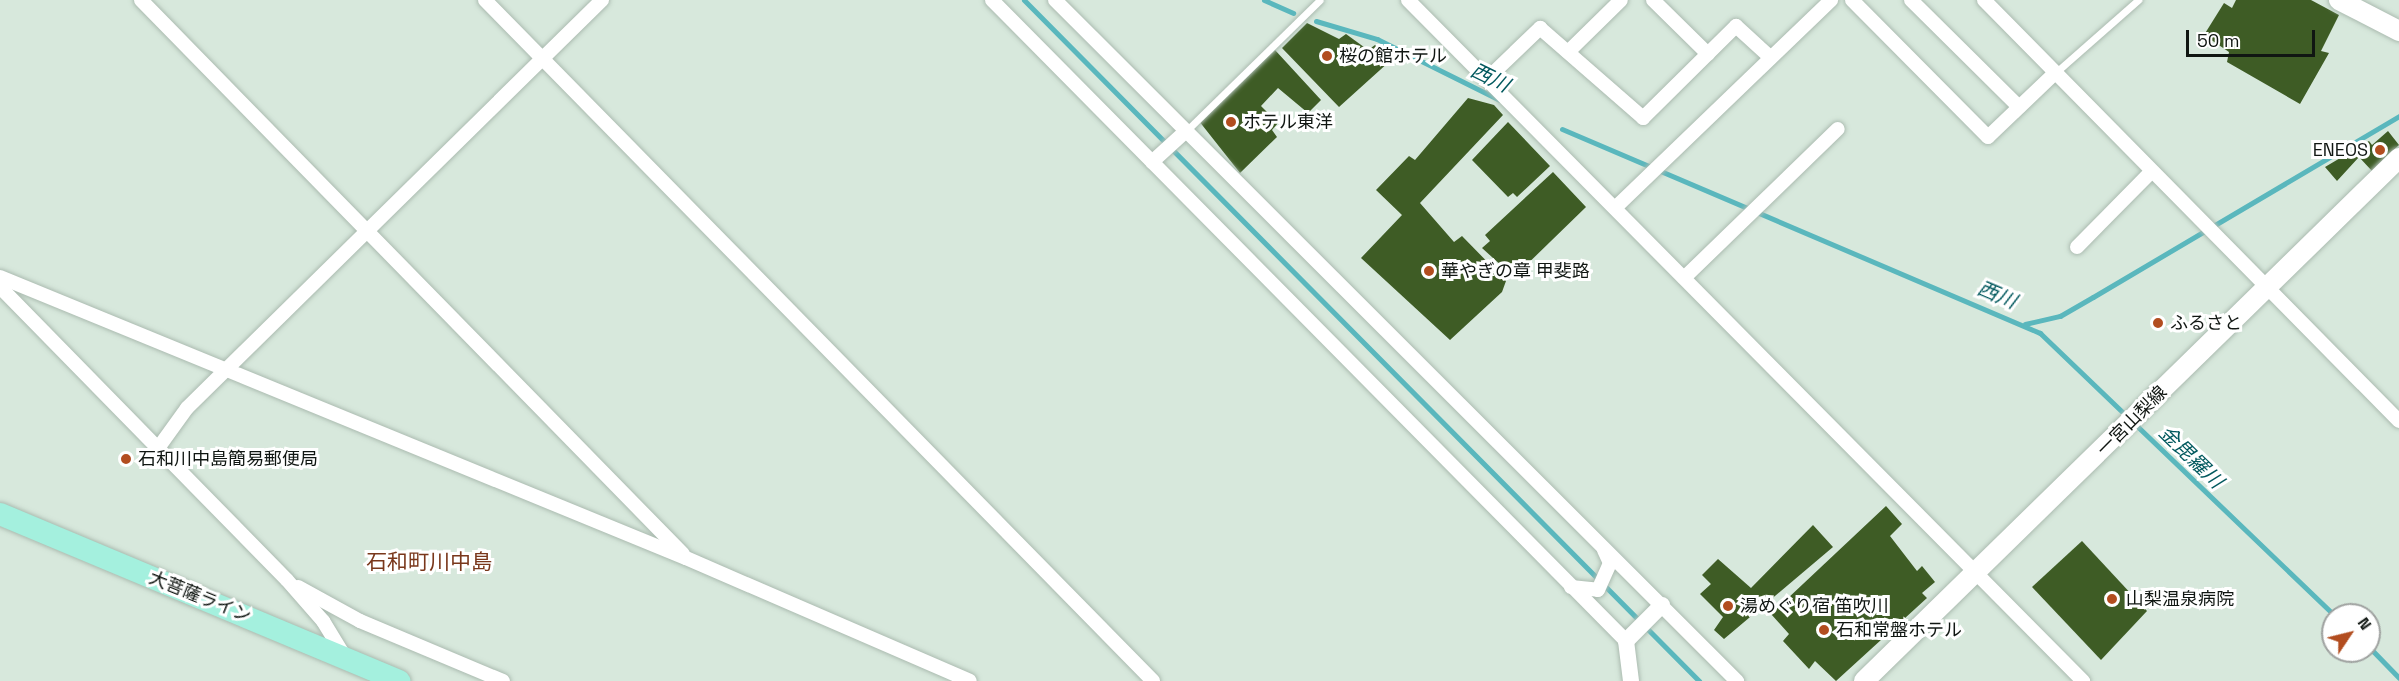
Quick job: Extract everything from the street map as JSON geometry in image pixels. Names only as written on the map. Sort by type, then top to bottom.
[{"type":"highway","name":"大菩薩ライン","points":[[0,514],[400,681]]},
{"type":"main road","points":[[2338,0],[2399,31]]},
{"type":"main road","name":"一宮山梨線","points":[[1864,681],[1978,574],[2399,158]]},
{"type":"street","points":[[141,0],[370,229],[686,558]]},
{"type":"street","points":[[485,0],[1153,681]]},
{"type":"street","points":[[156,451],[187,408],[602,0]]},
{"type":"street","points":[[992,0],[1570,587],[1632,635]]},
{"type":"street","points":[[1055,0],[1601,546],[1656,610],[1737,681]]},
{"type":"street","points":[[1408,0],[2083,681]]},
{"type":"street","points":[[1568,52],[1621,0]]},
{"type":"street","points":[[1653,0],[1708,54]]},
{"type":"street","points":[[1615,208],[1831,0]]},
{"type":"street","points":[[1852,0],[1988,137],[2055,73]]},
{"type":"street","points":[[1911,0],[2019,107]]},
{"type":"street","points":[[1984,0],[2199,222],[2269,288],[2399,421]]},
{"type":"street","points":[[1487,79],[1540,28],[1643,118],[1736,26],[1771,58]]},
{"type":"street","points":[[1684,278],[1838,129]]},
{"type":"street","points":[[1152,162],[1186,131]]},
{"type":"street","points":[[2077,247],[2151,172]]},
{"type":"street","points":[[0,277],[229,368],[686,558],[970,681]]},
{"type":"street","points":[[0,287],[156,451],[287,580],[323,621],[345,657]]},
{"type":"street","points":[[1570,587],[1586,593],[1603,584],[1610,563],[1601,546]]},
{"type":"street","points":[[287,580],[360,621],[503,681]]},
{"type":"street","points":[[1631,681],[1632,635],[1656,610]]},
{"type":"lane","points":[[1186,131],[1320,0]]},
{"type":"lane","points":[[2055,73],[2138,0]]},
{"type":"building","points":[[2236,0],[2311,0],[2339,15],[2321,51],[2329,53],[2300,104],[2227,62],[2229,52],[2204,35],[2224,3],[2232,8]]},
{"type":"building","points":[[1307,23],[1339,39],[1346,34],[1368,50],[1375,45],[1390,61],[1339,107],[1282,48]]},
{"type":"building","points":[[1275,50],[1321,100],[1308,113],[1278,88],[1261,106],[1278,123],[1272,130],[1277,137],[1240,173],[1199,121]]},
{"type":"building","points":[[1468,98],[1494,105],[1503,115],[1420,203],[1454,242],[1462,236],[1506,281],[1502,292],[1450,340],[1361,258],[1402,215],[1376,190],[1409,156],[1415,160]]},
{"type":"building","points":[[1508,122],[1550,166],[1517,197],[1513,193],[1508,197],[1472,160]]},
{"type":"building","points":[[2388,131],[2399,145],[2372,171],[2359,157],[2337,181],[2325,167],[2369,141],[2372,145]]},
{"type":"building","points":[[1553,172],[1586,207],[1514,277],[1482,248],[1490,241],[1485,235]]},
{"type":"building","points":[[1886,506],[1902,524],[1890,536],[1917,571],[1922,566],[1935,582],[1922,593],[1927,598],[1836,681],[1815,661],[1809,669],[1783,641],[1789,634],[1771,614]]},
{"type":"building","points":[[1813,525],[1833,547],[1724,639],[1714,630],[1723,617],[1700,594],[1711,584],[1702,575],[1718,559],[1751,588]]},
{"type":"building","points":[[2082,541],[2147,611],[2101,660],[2032,587]]},
{"type":"waterway","points":[[1024,0],[1699,681]]},
{"type":"waterway","name":"西川","points":[[1264,0],[1293,13]]},
{"type":"waterway","name":"西川","points":[[1316,21],[1377,39],[1500,100]]},
{"type":"waterway","name":"西川","points":[[2025,324],[2060,316],[2399,116]]},
{"type":"waterway","name":"西川","points":[[1562,129],[2040,333],[2321,603]]},
{"type":"waterway","name":"金毘羅川","points":[[2381,659],[2399,678]]},
{"type":"place","name":"桜の館ホテル","points":[[1327,56]]},
{"type":"place","name":"ホテル東洋","points":[[1231,122]]},
{"type":"place","name":"ENEOS","points":[[2380,150]]},
{"type":"place","name":"華やぎの章 甲斐路","points":[[1429,271]]},
{"type":"place","name":"ふるさと","points":[[2158,323]]},
{"type":"place","name":"石和川中島簡易郵便局","points":[[126,459]]},
{"type":"place","name":"山梨温泉病院","points":[[2112,599]]},
{"type":"place","name":"湯めぐり宿 笛吹川","points":[[1728,606]]},
{"type":"place","name":"石和常盤ホテル","points":[[1824,630]]},
{"type":"district","name":"石和町川中島","points":[[429,562]]}]
